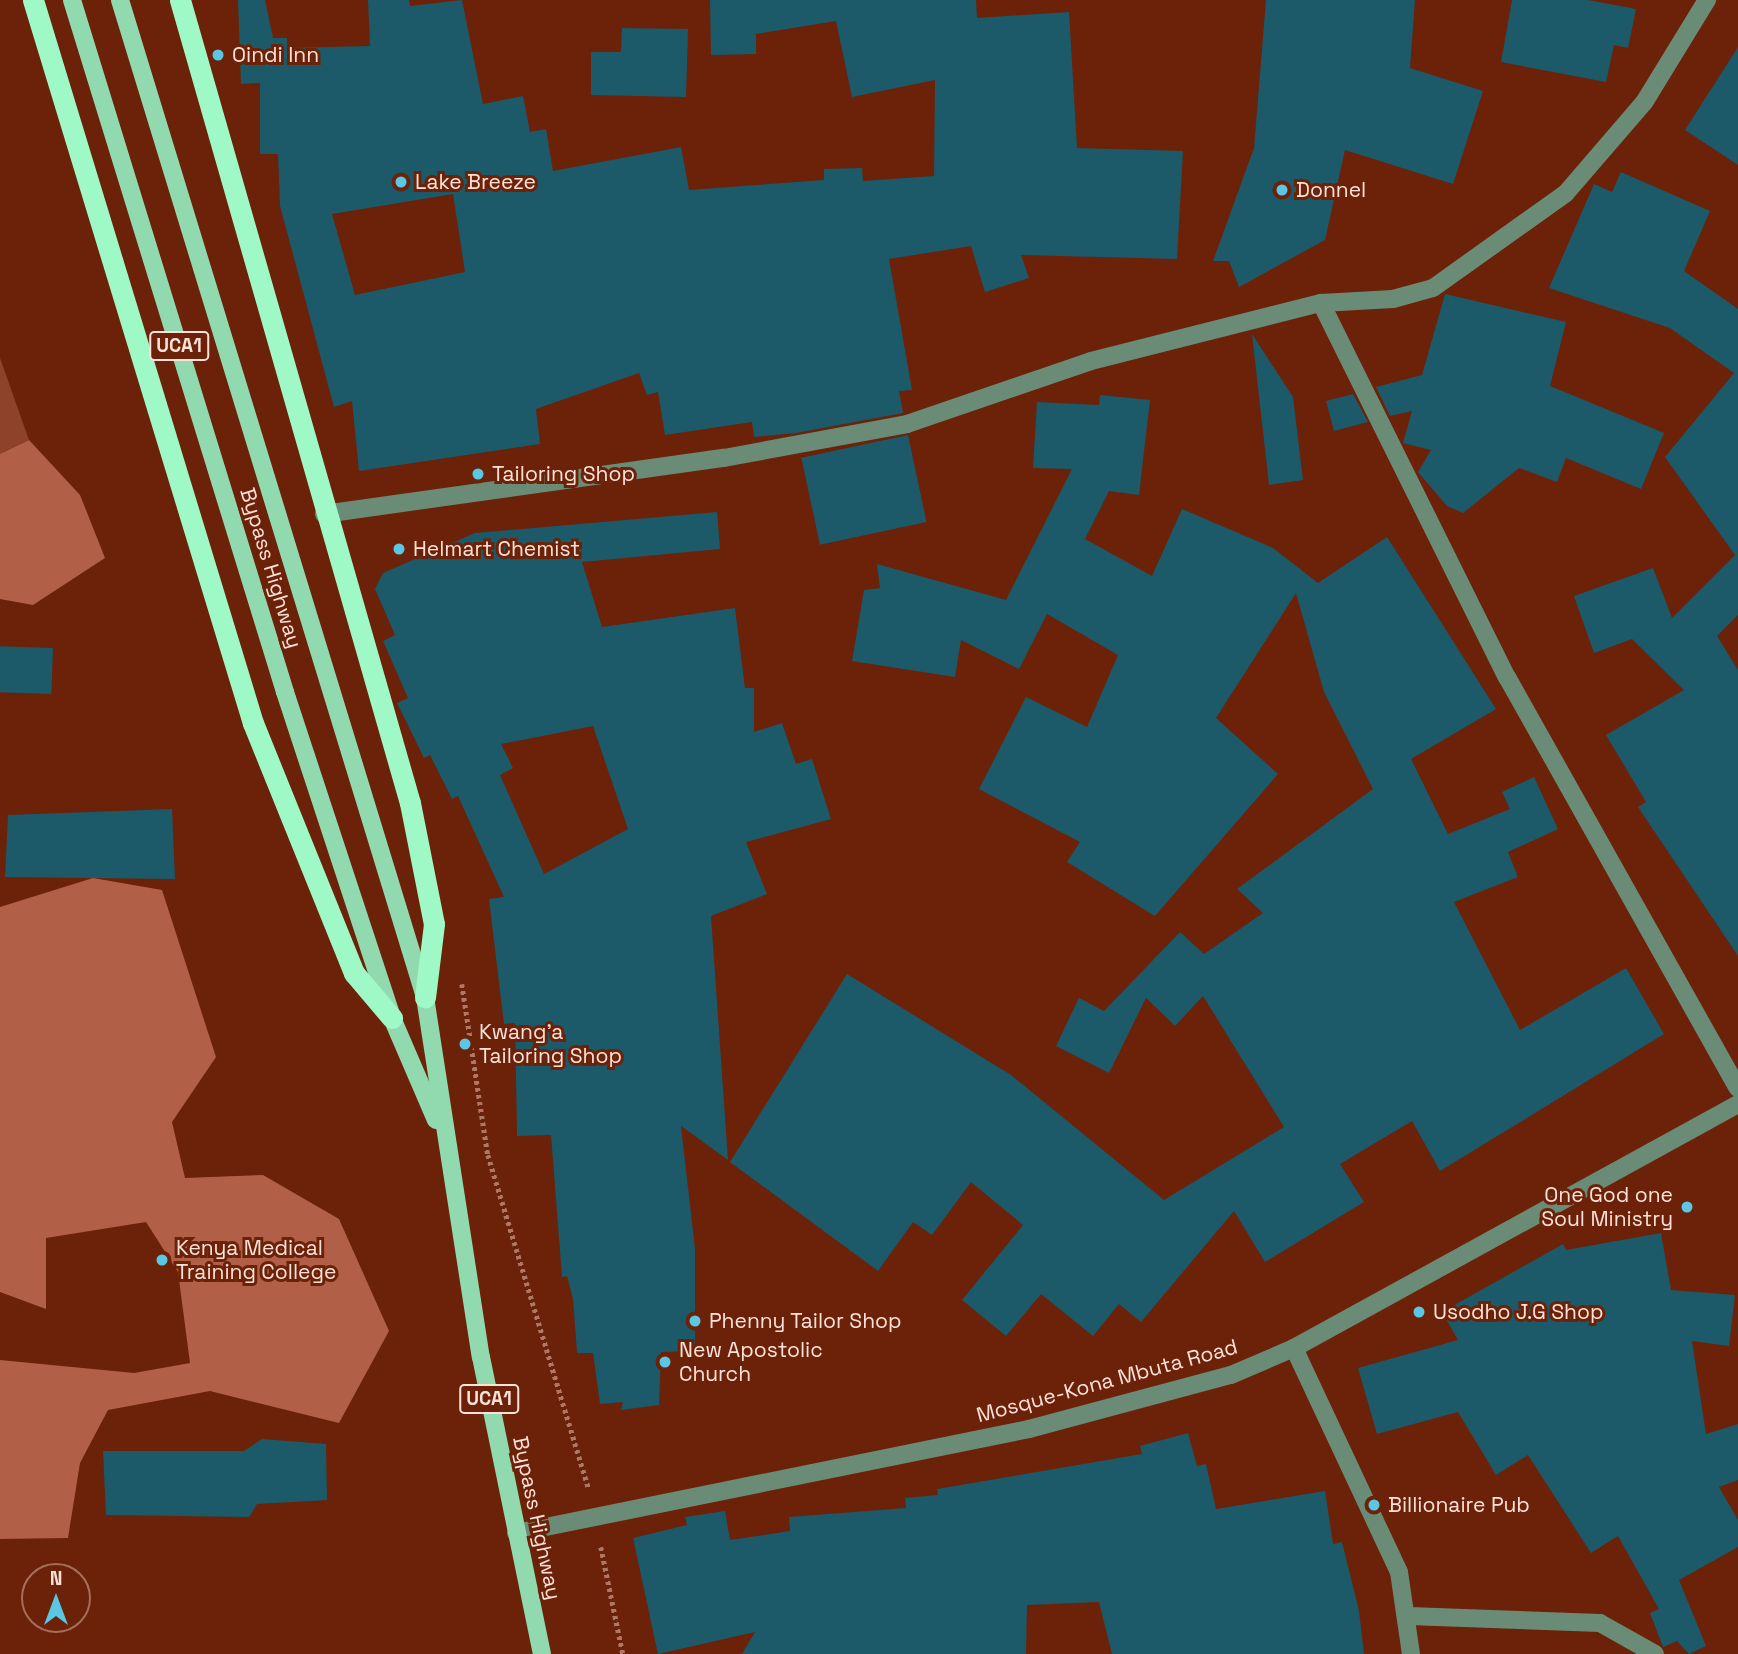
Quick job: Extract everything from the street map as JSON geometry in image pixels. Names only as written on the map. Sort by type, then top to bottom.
[{"type":"highway","points":[[33,0],[253,723],[354,973],[392,1018]]},
{"type":"highway","points":[[180,0],[324,514],[410,803],[434,924],[425,997]]},
{"type":"main road","name":"Bypass Highway","points":[[72,0],[392,1018],[446,1142]]},
{"type":"main road","name":"Bypass Highway","points":[[120,0],[331,677],[425,997],[446,1142],[516,1533],[542,1654]]},
{"type":"street","points":[[324,514],[724,458],[907,424],[1091,361],[1321,303],[1393,299],[1433,288],[1527,227],[1638,110],[1707,0]]},
{"type":"street","points":[[1321,303],[1507,677],[1738,1088]]},
{"type":"street","name":"Mosque-Kona Mbuta Road","points":[[516,1533],[1028,1429],[1231,1375],[1294,1348],[1738,1104]]},
{"type":"street","points":[[1294,1348],[1399,1572],[1409,1616],[1411,1654]]},
{"type":"street","points":[[1409,1616],[1600,1623],[1655,1654]]},
{"type":"shaded area","points":[[0,358],[29,440],[0,454]]},
{"type":"shaded area","points":[[29,440],[80,495],[105,558],[33,605],[0,599],[0,454]]},
{"type":"shaded area","points":[[93,878],[162,890],[216,1057],[172,1122],[185,1178],[263,1175],[339,1219],[389,1331],[339,1423],[210,1391],[108,1410],[80,1463],[68,1538],[0,1539],[0,1360],[134,1373],[190,1363],[178,1272],[146,1222],[46,1238],[46,1309],[0,1292],[0,907]]},
{"type":"building","points":[[238,0],[265,0],[273,38],[287,38],[287,48],[370,46],[368,0],[409,0],[410,6],[462,0],[483,104],[523,96],[530,132],[546,129],[553,171],[681,147],[689,190],[824,180],[824,169],[862,168],[863,181],[934,176],[935,80],[852,97],[836,21],[756,34],[756,54],[711,55],[710,0],[976,0],[977,18],[1069,12],[1077,148],[1183,151],[1177,259],[1021,255],[1029,278],[985,292],[971,246],[889,259],[912,390],[899,391],[903,413],[796,433],[754,437],[752,422],[665,435],[658,392],[647,395],[639,373],[536,409],[540,444],[359,471],[352,401],[334,407],[280,206],[278,154],[260,154],[260,83],[241,84]],"holes":[[[453,194],[465,272],[355,295],[332,214]]]},
{"type":"building","points":[[1266,0],[1415,0],[1410,68],[1483,91],[1453,184],[1345,150],[1325,240],[1239,287],[1229,261],[1213,261],[1254,148]]},
{"type":"building","points":[[1512,0],[1588,0],[1636,9],[1628,48],[1614,45],[1606,82],[1501,62]]},
{"type":"building","points":[[622,28],[688,29],[686,97],[591,95],[591,52],[621,52]]},
{"type":"building","points":[[1738,47],[1738,165],[1685,130]]},
{"type":"building","points":[[1621,172],[1710,211],[1684,271],[1738,309],[1738,615],[1717,636],[1738,670],[1738,956],[1638,807],[1646,802],[1606,735],[1684,690],[1632,639],[1594,653],[1574,596],[1653,568],[1672,618],[1735,555],[1665,457],[1734,373],[1670,328],[1549,288],[1594,184],[1612,192]]},
{"type":"building","points":[[1445,294],[1566,322],[1550,386],[1664,433],[1641,489],[1566,458],[1557,482],[1519,468],[1463,513],[1447,506],[1418,472],[1431,450],[1403,443],[1412,411],[1390,416],[1376,387],[1422,375]]},
{"type":"building","points":[[1252,334],[1293,397],[1303,480],[1269,485]]},
{"type":"building","points":[[1353,394],[1368,422],[1334,431],[1326,401]]},
{"type":"building","points":[[1100,395],[1150,400],[1139,495],[1109,491],[1085,539],[1152,576],[1182,509],[1273,548],[1318,583],[1387,537],[1496,709],[1411,759],[1448,834],[1510,809],[1502,792],[1534,777],[1558,829],[1508,852],[1518,877],[1454,902],[1520,1030],[1626,968],[1664,1034],[1440,1171],[1412,1121],[1340,1164],[1364,1202],[1265,1262],[1234,1211],[1141,1322],[1119,1304],[1093,1336],[1041,1294],[1006,1336],[962,1300],[1023,1225],[971,1182],[932,1235],[913,1222],[878,1271],[730,1162],[847,974],[1011,1075],[1164,1200],[1284,1127],[1203,996],[1175,1026],[1146,998],[1109,1073],[1056,1046],[1079,998],[1104,1011],[1180,932],[1204,954],[1263,913],[1237,889],[1373,789],[1324,692],[1296,593],[1216,718],[1278,774],[1155,916],[1067,862],[1080,842],[979,789],[1026,697],[1087,727],[1118,655],[1047,614],[1019,669],[961,640],[955,677],[852,661],[864,590],[880,588],[877,564],[1006,600],[1072,469],[1033,468],[1037,402],[1099,405]]},
{"type":"building","points":[[908,435],[927,522],[820,545],[801,458]]},
{"type":"building","points":[[717,512],[720,549],[582,562],[602,627],[735,608],[745,688],[754,688],[754,732],[782,723],[796,764],[812,759],[831,819],[746,842],[767,894],[711,916],[728,1160],[681,1126],[695,1249],[695,1351],[661,1352],[659,1405],[621,1410],[623,1402],[600,1404],[593,1353],[577,1353],[573,1299],[567,1276],[562,1277],[551,1135],[517,1136],[515,1023],[504,1024],[489,899],[504,897],[458,796],[452,799],[430,755],[424,758],[397,703],[408,698],[383,641],[395,635],[375,589],[383,573],[475,533]],"holes":[[[593,726],[628,829],[544,874],[500,775],[513,768],[501,744]]]},
{"type":"building","points":[[0,646],[53,648],[51,694],[0,692]]},
{"type":"building","points":[[172,809],[175,879],[5,877],[8,815]]},
{"type":"building","points":[[1661,1233],[1671,1290],[1735,1295],[1729,1346],[1692,1341],[1706,1434],[1738,1424],[1738,1480],[1719,1487],[1738,1520],[1738,1547],[1679,1580],[1706,1646],[1689,1654],[1677,1641],[1663,1647],[1650,1613],[1659,1609],[1618,1536],[1591,1553],[1528,1455],[1496,1475],[1458,1412],[1377,1434],[1358,1368],[1458,1340],[1442,1312],[1563,1244],[1566,1250]]},
{"type":"building","points":[[1188,1433],[1197,1466],[1206,1464],[1216,1509],[1325,1491],[1333,1544],[1342,1542],[1359,1611],[1364,1654],[1112,1654],[1099,1602],[1027,1605],[1026,1654],[742,1654],[755,1632],[658,1654],[633,1538],[687,1525],[685,1517],[725,1511],[730,1540],[790,1531],[789,1517],[906,1508],[905,1498],[938,1495],[937,1489],[1142,1454],[1140,1446]]},
{"type":"building","points":[[262,1439],[326,1444],[327,1500],[257,1504],[249,1517],[106,1515],[103,1451],[244,1451]]},
{"type":"place","name":"Oindi Inn","points":[[218,55]]},
{"type":"place","name":"Lake Breeze","points":[[401,182]]},
{"type":"place","name":"Donnel","points":[[1282,190]]},
{"type":"place","name":"Tailoring Shop","points":[[478,474]]},
{"type":"place","name":"Helmart Chemist","points":[[399,549]]},
{"type":"place","name":"Kwang'a Tailoring Shop","points":[[465,1044]]},
{"type":"place","name":"One God one Soul Ministry","points":[[1687,1207]]},
{"type":"place","name":"Kenya Medical Training College","points":[[162,1260]]},
{"type":"place","name":"Usodho J.G Shop","points":[[1419,1312]]},
{"type":"place","name":"Phenny Tailor Shop","points":[[695,1321]]},
{"type":"place","name":"New Apostolic Church","points":[[665,1362]]},
{"type":"place","name":"Billionaire Pub","points":[[1374,1505]]}]
